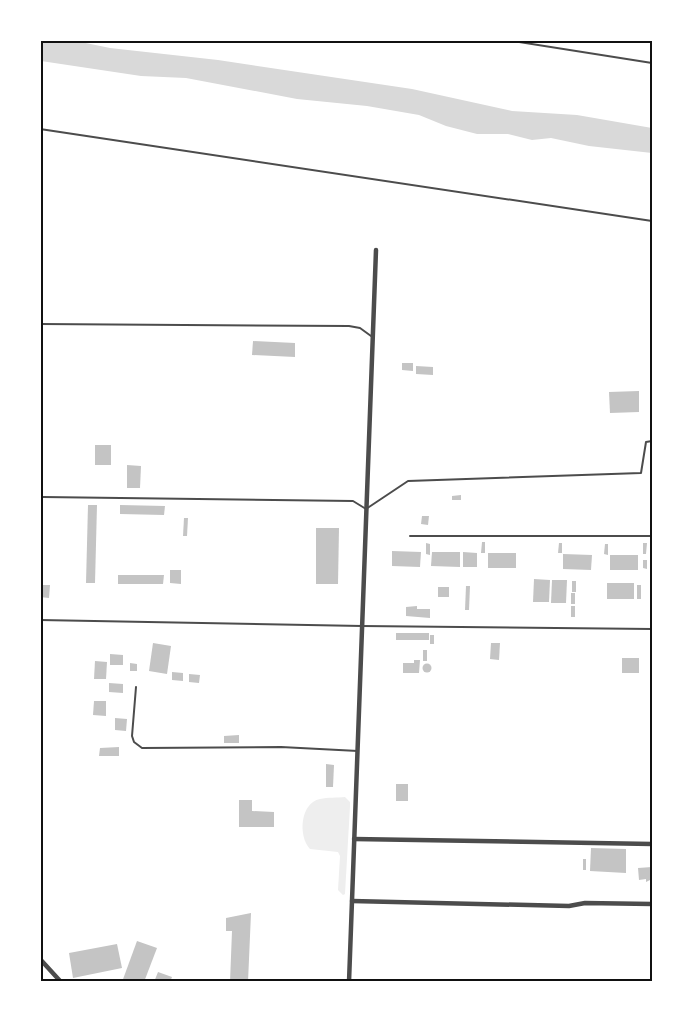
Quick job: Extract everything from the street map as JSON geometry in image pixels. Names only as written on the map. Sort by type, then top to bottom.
[{"type":"street","points":[[349,981],[376,250]]},
{"type":"street","points":[[354,839],[652,844]]},
{"type":"street","points":[[352,901],[569,906],[585,903],[652,904]]},
{"type":"street","points":[[40,959],[61,981]]},
{"type":"lane","points":[[507,40],[652,63]]},
{"type":"lane","points":[[40,129],[652,221]]},
{"type":"lane","points":[[40,324],[348,326],[360,328],[373,337]]},
{"type":"lane","points":[[43,497],[353,501],[366,509],[408,481],[641,472],[646,442],[652,441]]},
{"type":"lane","points":[[410,536],[652,536]]},
{"type":"lane","points":[[40,620],[652,628]]},
{"type":"lane","points":[[136,687],[132,736],[134,742],[142,748],[281,747],[358,751]]},
{"type":"shaded area","points":[[40,41],[76,41],[110,48],[218,60],[412,89],[512,111],[577,115],[652,128],[652,153],[589,146],[551,138],[532,140],[508,134],[477,134],[446,126],[419,115],[367,106],[297,99],[186,78],[141,76],[41,61]]},
{"type":"shaded area","points":[[345,797],[350,802],[350,806],[345,894],[343,895],[338,890],[340,856],[338,852],[310,849],[304,836],[303,821],[308,807],[313,802],[323,798]]},
{"type":"building","points":[[253,341],[295,343],[295,357],[252,355]]},
{"type":"building","points":[[402,363],[413,363],[413,371],[402,370]]},
{"type":"building","points":[[416,366],[433,367],[433,375],[416,374]]},
{"type":"building","points":[[639,391],[639,412],[610,413],[609,392]]},
{"type":"building","points":[[95,445],[111,445],[111,465],[95,465]]},
{"type":"building","points":[[127,465],[141,466],[140,488],[127,488]]},
{"type":"building","points":[[461,495],[461,500],[452,500],[452,496]]},
{"type":"building","points":[[88,505],[97,505],[95,583],[86,583]]},
{"type":"building","points":[[120,505],[165,506],[164,515],[120,514]]},
{"type":"building","points":[[422,516],[429,516],[428,525],[421,524]]},
{"type":"building","points":[[184,518],[188,518],[187,536],[183,536]]},
{"type":"building","points":[[316,528],[339,528],[338,584],[316,584]]},
{"type":"building","points":[[482,542],[485,542],[485,553],[481,553]]},
{"type":"building","points":[[426,543],[430,544],[430,555],[426,554]]},
{"type":"building","points":[[559,543],[562,543],[562,553],[558,553]]},
{"type":"building","points":[[643,543],[647,543],[646,554],[643,554]]},
{"type":"building","points":[[605,544],[608,544],[608,555],[604,554]]},
{"type":"building","points":[[392,551],[421,552],[420,567],[392,566]]},
{"type":"building","points":[[432,552],[460,552],[460,567],[431,566]]},
{"type":"building","points":[[463,552],[477,553],[477,567],[463,567]]},
{"type":"building","points":[[488,553],[516,553],[516,568],[488,568]]},
{"type":"building","points":[[563,554],[592,555],[591,570],[563,569]]},
{"type":"building","points":[[610,555],[638,555],[638,570],[610,570]]},
{"type":"building","points":[[650,555],[652,555],[652,570],[650,570]]},
{"type":"building","points":[[643,560],[647,560],[647,569],[643,568]]},
{"type":"building","points":[[170,570],[181,570],[181,584],[170,583]]},
{"type":"building","points":[[118,575],[164,575],[163,584],[118,584]]},
{"type":"building","points":[[534,579],[550,580],[549,602],[533,602]]},
{"type":"building","points":[[552,580],[567,580],[566,603],[551,603]]},
{"type":"building","points":[[572,581],[576,581],[576,592],[572,592]]},
{"type":"building","points":[[607,583],[634,583],[634,599],[607,599]]},
{"type":"building","points":[[40,585],[50,585],[49,598],[40,597]]},
{"type":"building","points":[[637,585],[641,585],[641,599],[637,599]]},
{"type":"building","points":[[466,586],[470,586],[469,610],[465,610]]},
{"type":"building","points":[[438,587],[449,587],[449,597],[438,597]]},
{"type":"building","points":[[571,593],[575,593],[575,604],[571,604]]},
{"type":"building","points":[[417,606],[417,609],[430,609],[430,618],[406,616],[406,607]]},
{"type":"building","points":[[571,606],[575,606],[575,617],[571,617]]},
{"type":"building","points":[[396,633],[429,633],[429,640],[396,640]]},
{"type":"building","points":[[430,635],[434,635],[434,644],[430,644]]},
{"type":"building","points":[[153,643],[171,646],[167,674],[149,671]]},
{"type":"building","points":[[491,643],[500,643],[499,660],[490,659]]},
{"type":"building","points":[[423,650],[427,650],[427,661],[423,661]]},
{"type":"building","points":[[110,654],[123,655],[123,665],[110,665]]},
{"type":"building","points":[[622,658],[639,658],[639,673],[622,673]]},
{"type":"building","points":[[414,660],[420,660],[419,673],[403,673],[403,663],[414,663]]},
{"type":"building","points":[[95,661],[107,662],[106,679],[94,679]]},
{"type":"building","points":[[130,663],[137,664],[137,671],[130,671]]},
{"type":"building","points":[[427,664],[431,668],[427,672],[423,668]]},
{"type":"building","points":[[172,672],[183,673],[183,681],[172,680]]},
{"type":"building","points":[[189,674],[200,675],[199,683],[189,682]]},
{"type":"building","points":[[109,683],[123,684],[123,693],[109,692]]},
{"type":"building","points":[[94,701],[106,701],[106,716],[93,715]]},
{"type":"building","points":[[115,718],[127,719],[126,731],[115,730]]},
{"type":"building","points":[[239,735],[239,743],[224,743],[224,736]]},
{"type":"building","points":[[119,747],[119,756],[99,756],[100,748]]},
{"type":"building","points":[[326,764],[334,765],[333,787],[326,787]]},
{"type":"building","points":[[396,784],[408,784],[408,801],[396,801]]},
{"type":"building","points":[[239,800],[252,800],[252,811],[274,812],[274,827],[239,827]]},
{"type":"building","points":[[591,848],[626,849],[626,873],[590,871]]},
{"type":"building","points":[[583,859],[586,859],[586,870],[583,870]]},
{"type":"building","points":[[652,867],[652,879],[646,882],[646,879],[639,880],[638,868]]},
{"type":"building","points":[[251,913],[248,982],[230,982],[232,931],[226,931],[226,918]]},
{"type":"building","points":[[137,941],[157,948],[144,982],[122,982]]},
{"type":"building","points":[[117,944],[122,968],[73,978],[69,953]]},
{"type":"building","points":[[158,972],[172,977],[170,982],[154,982]]}]
